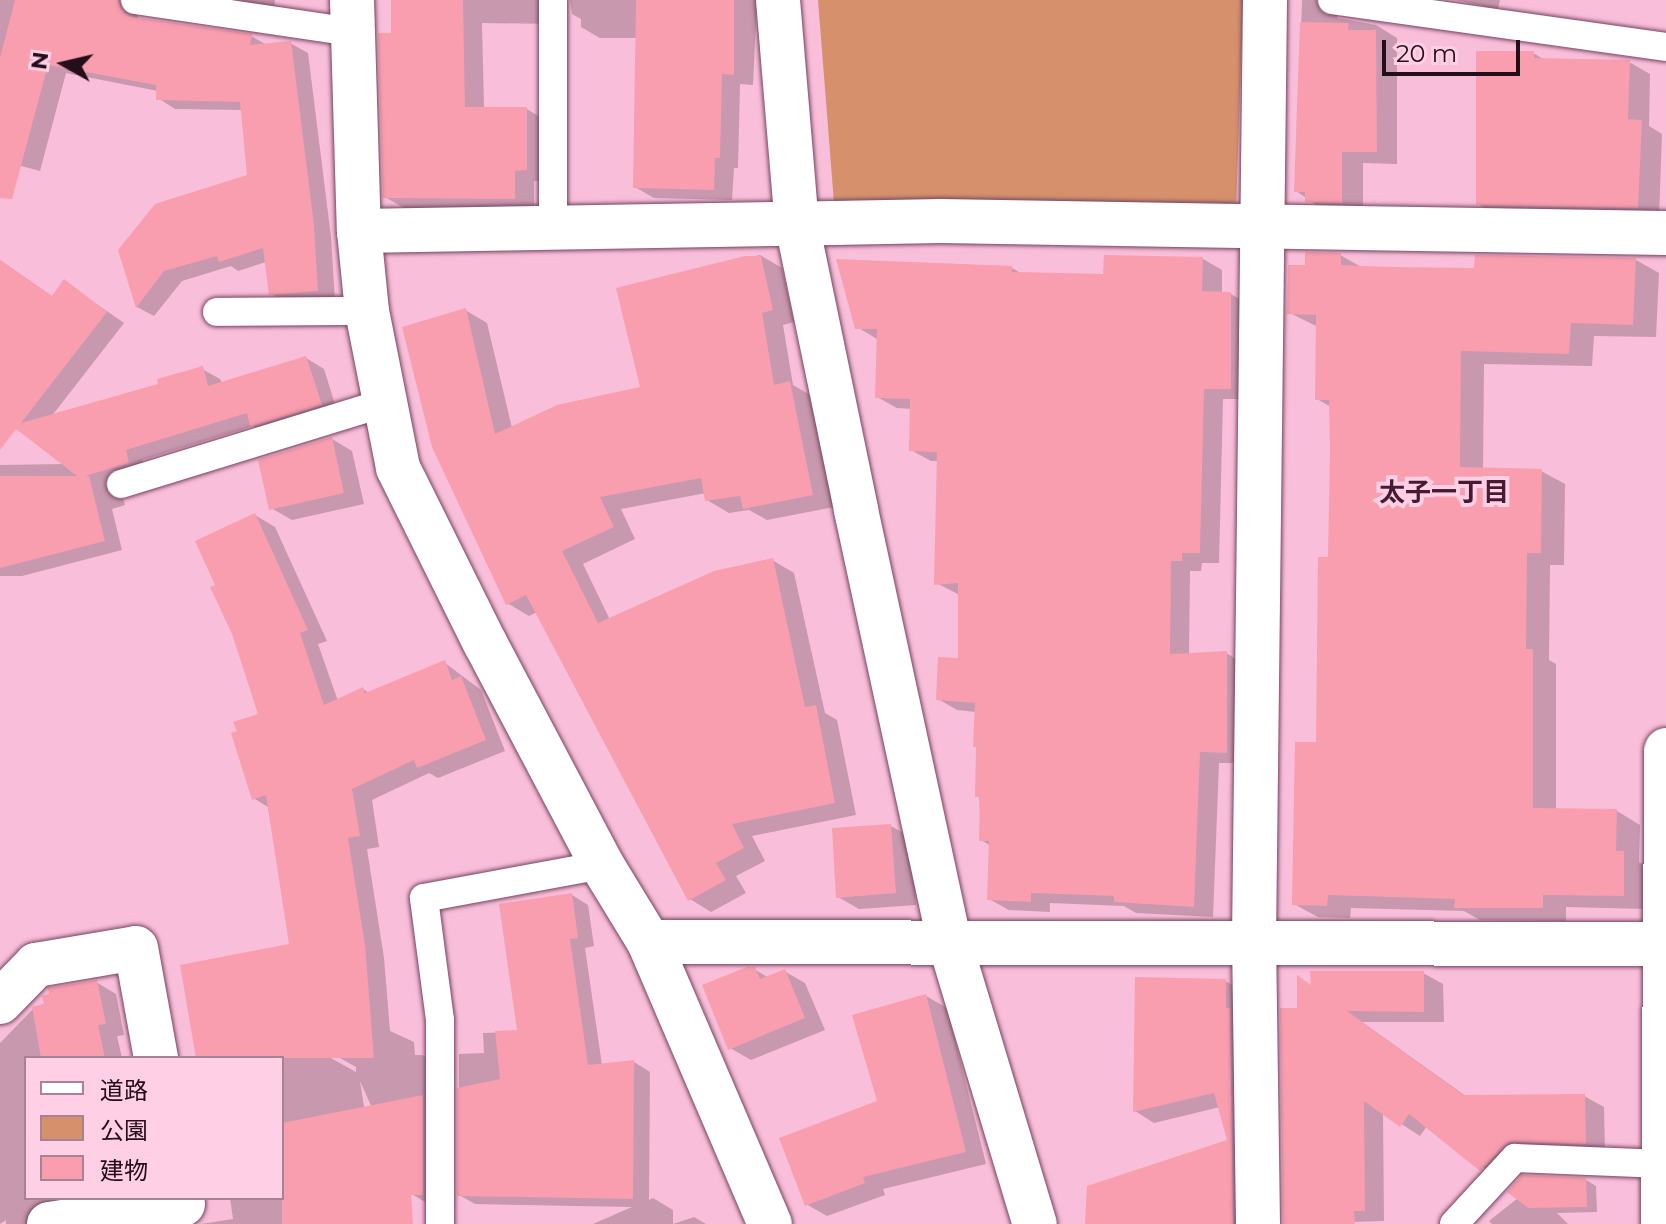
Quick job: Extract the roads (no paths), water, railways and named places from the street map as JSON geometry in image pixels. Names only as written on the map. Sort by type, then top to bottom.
[{"type":"street","points":[[778,0],[797,224],[949,940],[1035,1224]]},
{"type":"street","points":[[1258,1224],[1254,941],[1265,0]]},
{"type":"street","points":[[353,16],[359,231],[367,311],[398,468],[485,643],[602,865],[649,942],[770,1224]]},
{"type":"street","points":[[359,231],[941,221],[1261,229],[1666,233]]},
{"type":"street","points":[[1663,1224],[1666,750]]},
{"type":"street","points":[[649,942],[949,940],[1665,944]]},
{"type":"street","points":[[0,1002],[36,965],[136,948],[156,1056]]},
{"type":"street","points":[[49,1224],[183,1204],[182,1200]]},
{"type":"lane","points":[[135,0],[353,16]]},
{"type":"lane","points":[[553,0],[553,228]]},
{"type":"lane","points":[[1332,0],[1666,47]]},
{"type":"lane","points":[[217,312],[367,311]]},
{"type":"lane","points":[[121,484],[385,403]]},
{"type":"lane","points":[[440,1224],[440,1020],[424,898],[602,865]]},
{"type":"lane","points":[[1454,1224],[1515,1158],[1663,1164]]},
{"type":"district","name":"太子一丁目","points":[[1444,493]]}]
